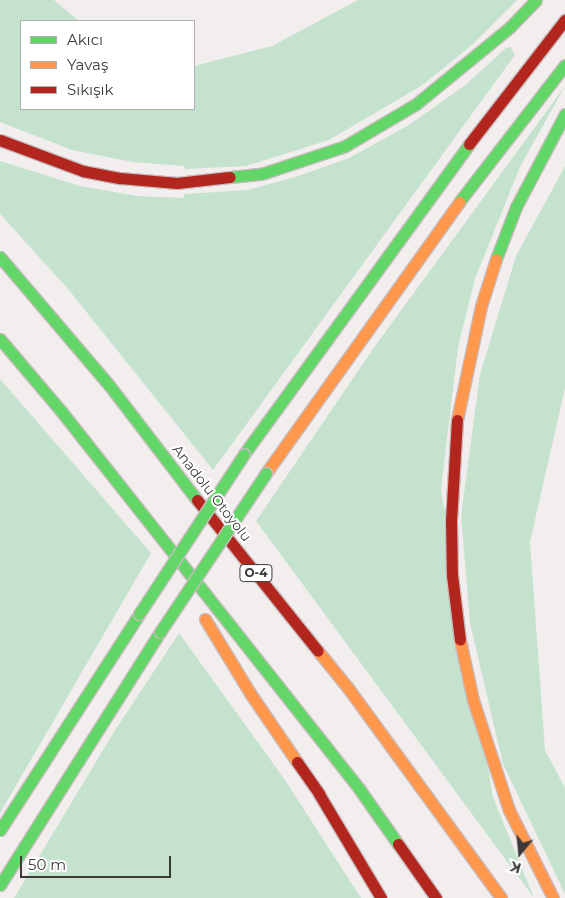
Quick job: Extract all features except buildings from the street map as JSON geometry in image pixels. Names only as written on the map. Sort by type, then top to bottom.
[{"type":"highway","points":[[0,140],[75,168],[120,178],[177,182],[261,174],[345,146],[416,104],[510,27],[536,0]]},
{"type":"highway","points":[[0,830],[244,454],[451,167],[565,20]]},
{"type":"highway","points":[[0,885],[160,632],[266,473],[443,223],[565,65]]},
{"type":"highway","points":[[553,898],[509,810],[488,751],[473,700],[459,637],[454,593],[451,520],[453,458],[458,410],[481,306],[497,255],[516,207],[539,160],[565,114]]},
{"type":"highway","name":"Anadolu Otoyolu","points":[[0,257],[109,385],[198,502],[348,688],[501,898]]},
{"type":"highway","points":[[0,339],[61,411],[141,515],[360,790],[436,898]]},
{"type":"highway","points":[[141,515],[250,693],[319,794],[381,898]]},
{"type":"green space","points":[[0,0],[54,0],[78,20],[20,20],[20,110],[195,110],[195,66],[272,46],[358,0],[517,0],[472,45],[421,86],[329,140],[246,166],[185,169],[184,166],[133,162],[72,150],[0,122]]},
{"type":"green space","points":[[511,47],[515,55],[213,470],[68,289],[0,214],[0,161],[80,186],[138,196],[184,198],[184,194],[248,190],[298,176],[349,158],[409,125],[464,86],[506,48]]},
{"type":"green space","points":[[565,86],[520,167],[475,279],[458,347],[441,490],[493,797],[534,898],[256,521],[375,346]]},
{"type":"green space","points":[[565,166],[565,388],[530,542],[545,750],[565,788],[565,894],[503,764],[470,623],[461,516],[480,374],[516,256]]},
{"type":"green space","points":[[0,379],[151,553],[0,813]]},
{"type":"green space","points":[[179,633],[285,780],[361,898],[14,898],[112,735]]},
{"type":"traffic: fast","points":[[230,177],[261,174],[345,146],[416,104],[510,27],[536,0]]},
{"type":"traffic: fast","points":[[459,202],[565,65]]},
{"type":"traffic: fast","points":[[496,259],[516,207],[565,114]]},
{"type":"traffic: fast","points":[[244,454],[469,144]]},
{"type":"traffic: fast","points":[[0,257],[109,385],[197,500]]},
{"type":"traffic: fast","points":[[0,339],[61,411],[360,790],[398,844]]},
{"type":"traffic: fast","points":[[139,614],[244,454]]},
{"type":"traffic: fast","points":[[160,632],[266,473]]},
{"type":"traffic: fast","points":[[0,830],[139,614]]},
{"type":"traffic: fast","points":[[0,885],[160,632]]},
{"type":"traffic: slow","points":[[266,473],[459,202]]},
{"type":"traffic: slow","points":[[457,420],[481,306],[496,259]]},
{"type":"traffic: slow","points":[[205,619],[250,693],[297,762]]},
{"type":"traffic: slow","points":[[460,640],[473,700],[509,810],[553,898]]},
{"type":"traffic: slow","points":[[318,651],[348,688],[501,898]]},
{"type":"traffic: jam","points":[[469,144],[565,20]]},
{"type":"traffic: jam","points":[[0,140],[83,171],[120,178],[177,183],[230,177]]},
{"type":"traffic: jam","points":[[457,420],[451,520],[452,575],[460,640]]},
{"type":"traffic: jam","points":[[197,500],[318,651]]},
{"type":"traffic: jam","points":[[297,762],[319,794],[381,898]]},
{"type":"traffic: jam","points":[[398,844],[436,898]]}]
